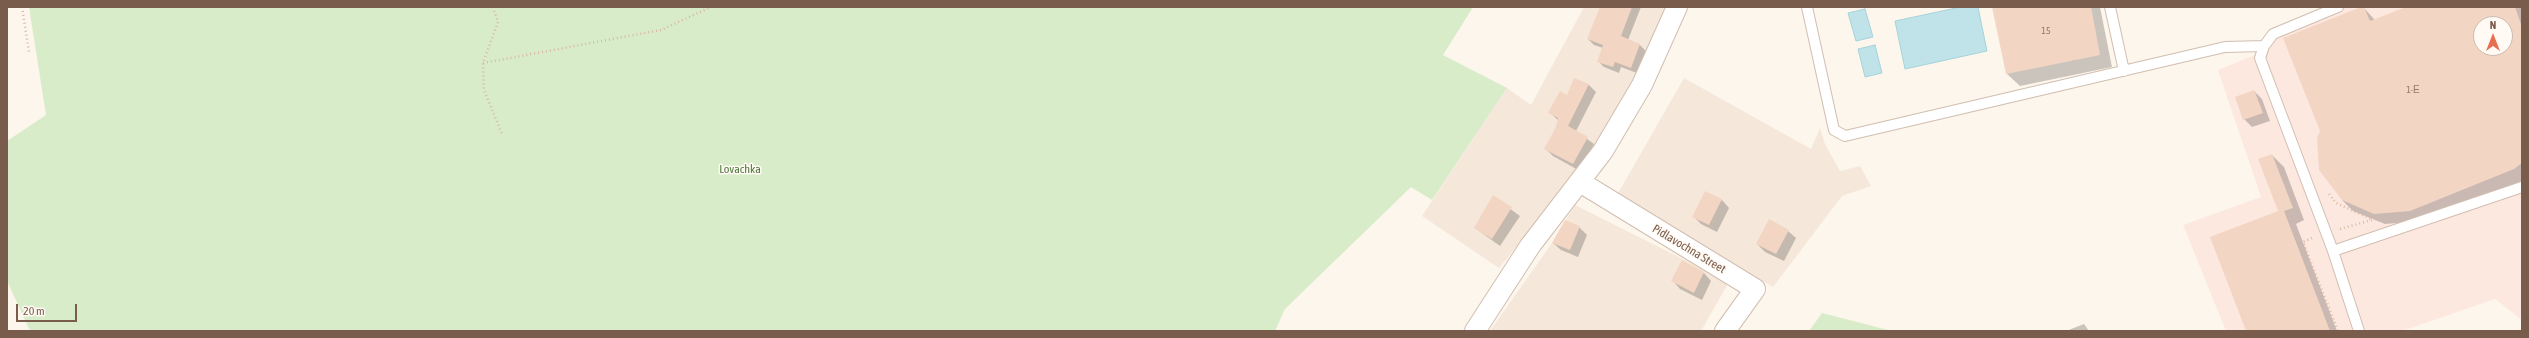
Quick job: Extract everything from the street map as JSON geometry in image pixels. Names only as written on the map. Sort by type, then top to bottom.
[{"type":"street","points":[[1475,331],[1530,246],[1603,151],[1642,85],[1677,7]]},
{"type":"street","name":"Pidlavochna Street","points":[[1580,182],[1755,289],[1725,331]]},
{"type":"lane","points":[[1807,7],[1834,130],[1845,136],[2225,47],[2264,46]]},
{"type":"lane","points":[[2110,7],[2124,71]]},
{"type":"lane","points":[[2338,7],[2273,34],[2264,46],[2260,58],[2333,251],[2359,331]]},
{"type":"lane","points":[[2333,251],[2522,187]]},
{"type":"path","points":[[22,7],[29,52]]},
{"type":"path","points":[[493,7],[498,22],[483,63],[484,90],[502,134]]},
{"type":"path","points":[[483,63],[661,30],[711,7]]},
{"type":"path","points":[[2074,60],[2078,72]]},
{"type":"path","points":[[2327,192],[2336,203],[2371,219]]},
{"type":"shaded area","points":[[1584,7],[1668,7],[1627,92],[1595,146],[1558,197],[1499,268],[1422,216],[1507,88],[1531,105]]},
{"type":"shaded area","points":[[2338,7],[2522,7],[2522,320],[2495,299],[2402,331],[2226,331],[2183,225],[2261,197],[2218,70],[2262,52],[2273,34]]},
{"type":"shaded area","points":[[1684,78],[1811,149],[1820,128],[1825,144],[1840,171],[1860,166],[1871,186],[1842,196],[1773,287],[1617,195]]},
{"type":"shaded area","points":[[1575,205],[1729,282],[1701,331],[1490,331],[1552,243]]},
{"type":"green space","name":"Lovachka","points":[[29,7],[1473,7],[1443,55],[1507,88],[1432,200],[1411,187],[1285,309],[1275,331],[30,331],[7,281],[7,141],[46,115]]},
{"type":"green space","points":[[1822,313],[1892,331],[1809,331]]},
{"type":"water","points":[[1961,7],[1978,7],[1987,51],[1905,69],[1895,21]]},
{"type":"water","points":[[1865,9],[1873,37],[1856,41],[1848,13]]},
{"type":"water","points":[[1875,45],[1882,73],[1865,77],[1858,49]]},
{"type":"building","points":[[1600,7],[1632,7],[1621,36],[1640,44],[1631,68],[1615,62],[1613,67],[1597,62],[1603,45],[1587,39]]},
{"type":"building","points":[[1992,7],[2091,7],[2100,55],[2006,74]]},
{"type":"building","points":[[2361,7],[2364,7],[2370,21],[2406,7],[2515,7],[2522,27],[2522,163],[2514,169],[2410,211],[2374,214],[2342,200],[2319,170],[2317,138],[2320,131],[2283,38]]},
{"type":"building","points":[[1574,78],[1589,84],[1568,126],[1588,137],[1573,164],[1544,149],[1556,127],[1558,118],[1548,113],[1560,91],[1567,95]]},
{"type":"building","points":[[2254,90],[2263,113],[2243,120],[2235,97]]},
{"type":"building","points":[[2272,154],[2293,208],[2284,211],[2330,331],[2246,331],[2210,237],[2278,211],[2258,159]]},
{"type":"building","points":[[1705,191],[1722,199],[1709,225],[1692,217]]},
{"type":"building","points":[[1493,195],[1512,207],[1492,239],[1474,228]]},
{"type":"building","points":[[1769,219],[1789,230],[1776,254],[1756,244]]},
{"type":"building","points":[[1565,220],[1580,226],[1570,250],[1552,243]]},
{"type":"building","points":[[1682,260],[1704,272],[1694,293],[1671,281]]}]
